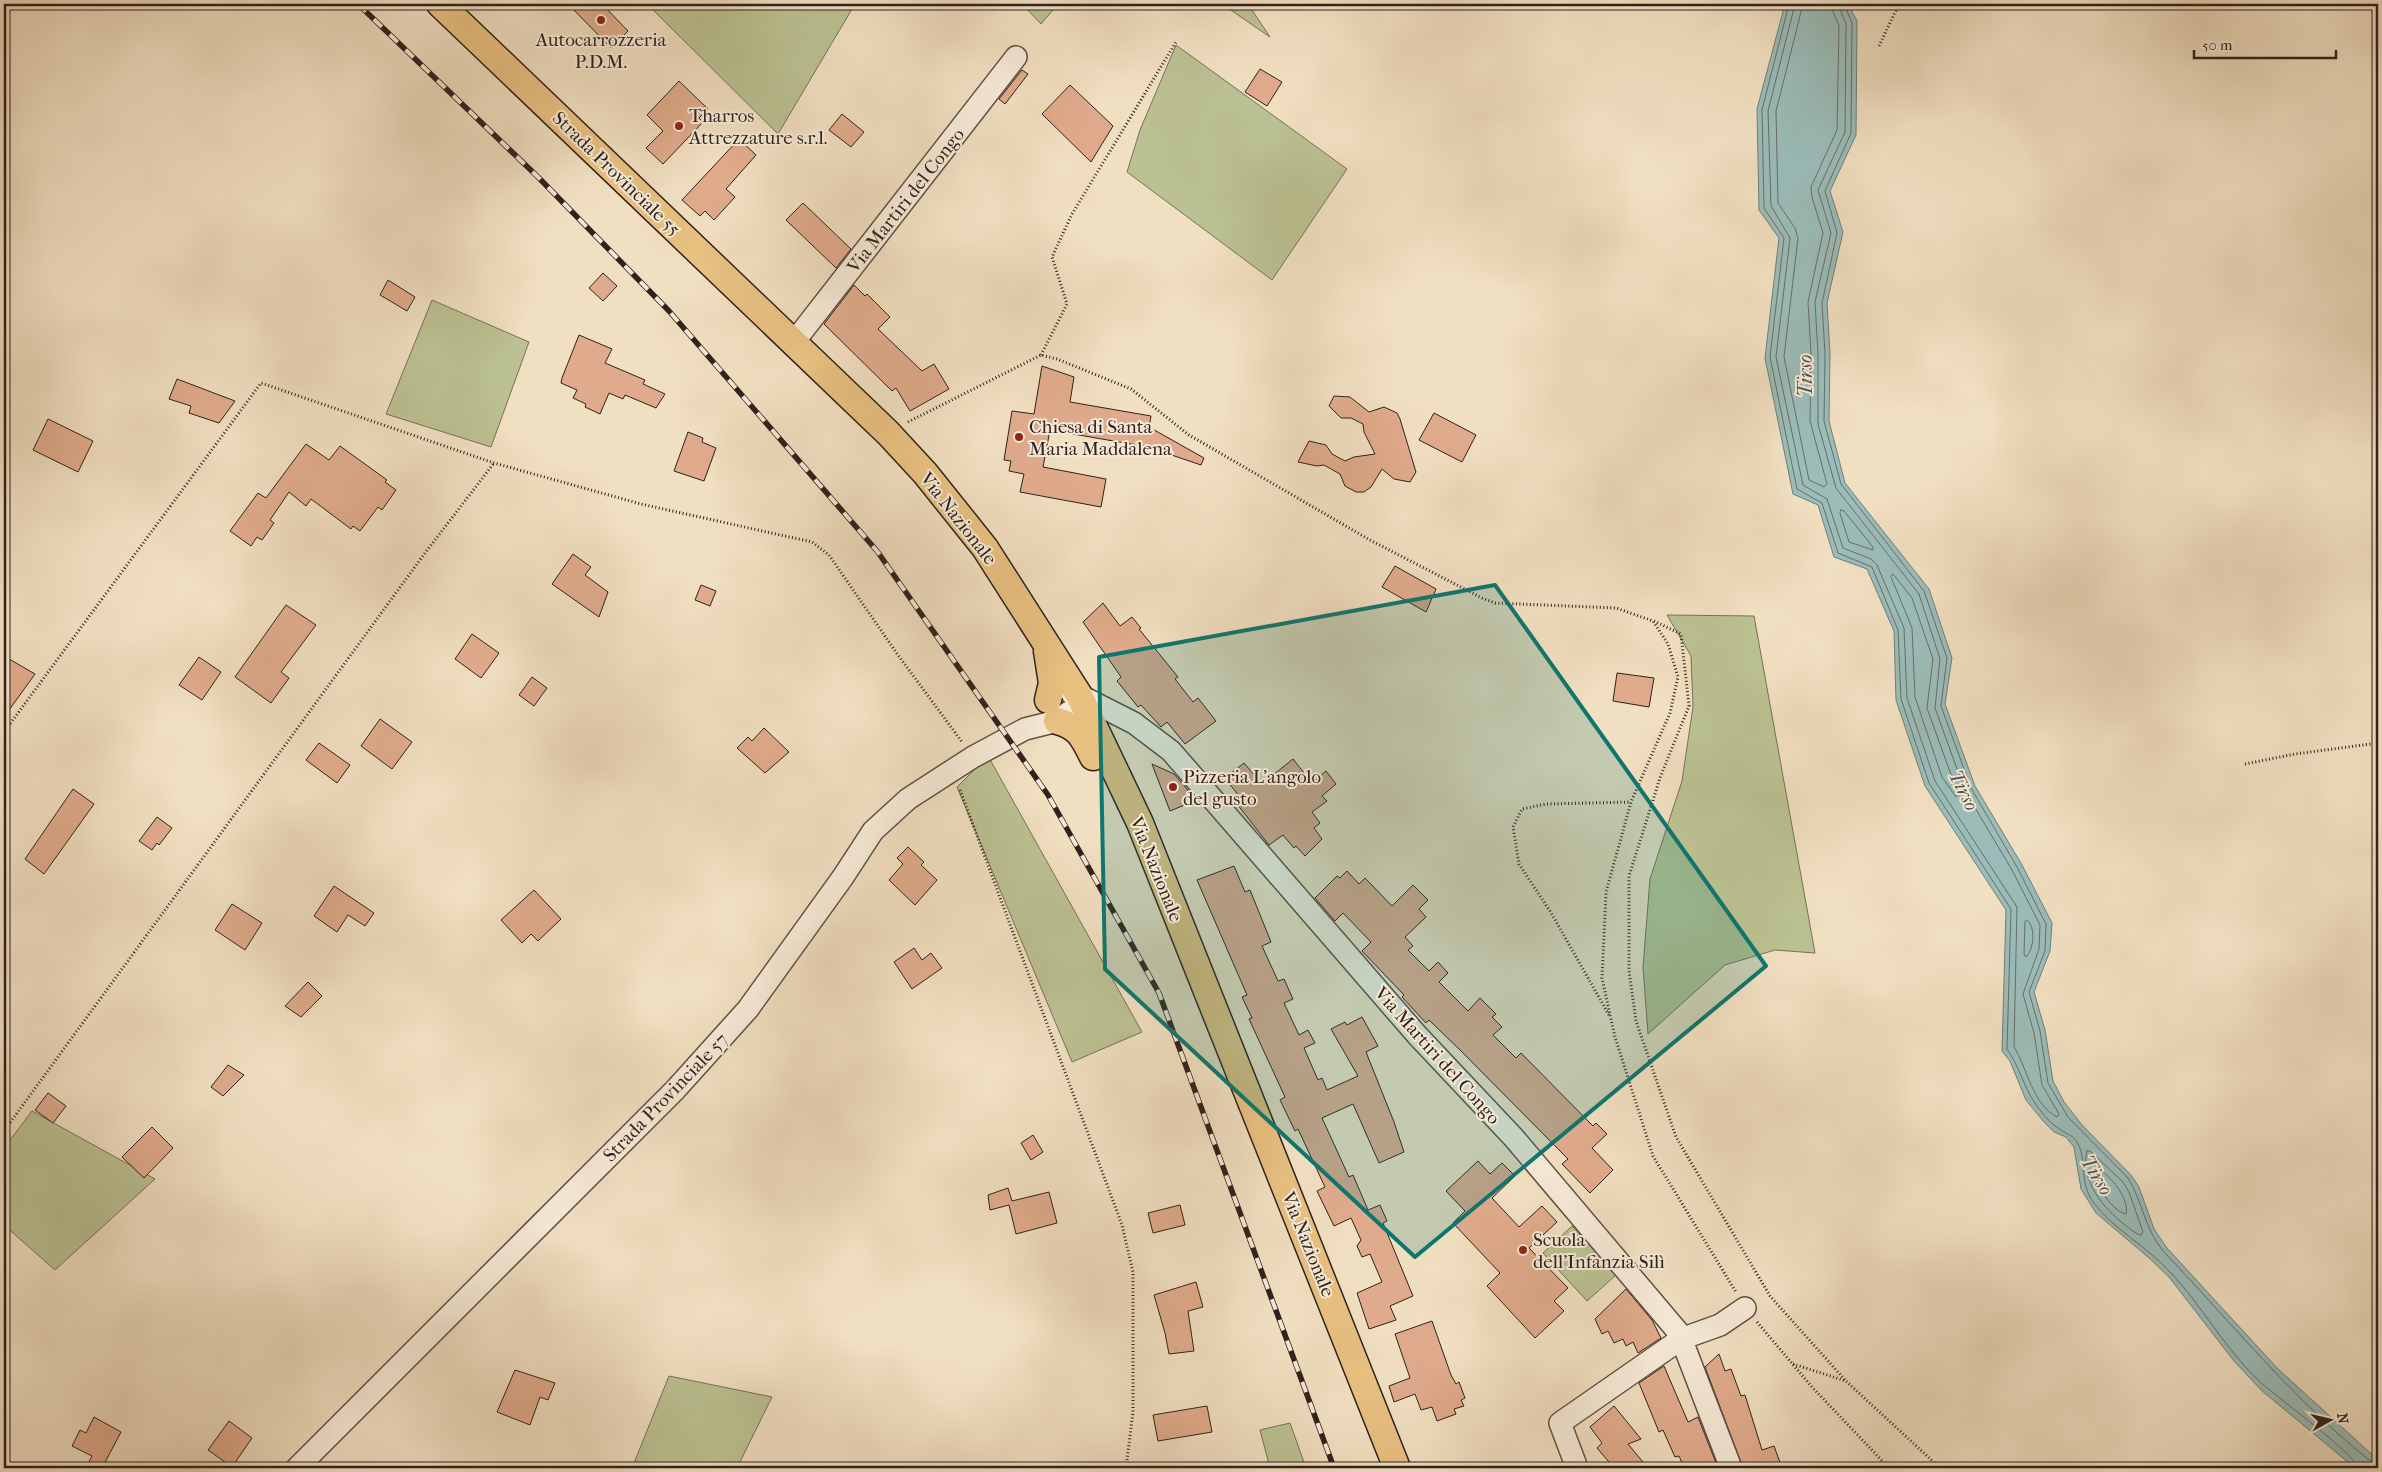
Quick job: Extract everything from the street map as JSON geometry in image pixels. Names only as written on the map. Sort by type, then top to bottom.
[{"type":"main road","name":"Strada Provinciale 55","points":[[440,4],[794,342]]},
{"type":"main road","name":"Via Nazionale","points":[[794,342],[888,433],[925,473],[985,548],[1079,695],[1140,823],[1397,1468]]},
{"type":"main road","points":[[1044,638],[1052,683],[1053,710],[1072,725],[1083,737],[1104,780],[1140,823]]},
{"type":"street","name":"Via Martiri del Congo","points":[[794,342],[1016,57]]},
{"type":"street","points":[[1053,710],[1065,692],[1079,695]]},
{"type":"street","name":"Via Martiri del Congo","points":[[1079,695],[1134,724],[1171,751],[1416,1035],[1514,1138],[1679,1333],[1731,1468]]},
{"type":"street","name":"Strada Provinciale 57","points":[[297,1468],[675,1090],[741,1017],[837,885],[873,830],[908,799],[973,757],[1025,729],[1053,710]]},
{"type":"street","points":[[1577,1468],[1560,1423],[1681,1339],[1720,1325],[1745,1308]]},
{"type":"path","points":[[1879,46],[1899,4]]},
{"type":"path","points":[[888,433],[1041,355],[1067,304],[1052,257],[1072,214],[1176,42]]},
{"type":"path","points":[[1041,355],[1057,359],[1131,389],[1189,435],[1370,540],[1482,598],[1495,603],[1616,608],[1653,621],[1681,634],[1690,706],[1660,778],[1629,876],[1629,971],[1636,1021],[1676,1137],[1770,1296],[1846,1380],[1940,1468]]},
{"type":"path","points":[[4,732],[261,383],[494,463],[641,504],[812,542],[830,555],[898,655],[973,757]]},
{"type":"path","points":[[4,1131],[419,560],[494,463]]},
{"type":"path","points":[[1653,621],[1668,644],[1678,677],[1670,713],[1631,802],[1606,892],[1602,978],[1610,1017],[1653,1156],[1745,1308],[1792,1364],[1889,1468]]},
{"type":"path","points":[[2245,764],[2295,754],[2378,743]]},
{"type":"path","points":[[953,770],[1122,1225],[1133,1272],[1133,1412],[1126,1468]]},
{"type":"path","points":[[1610,1017],[1550,912],[1519,864],[1513,827],[1522,808],[1546,804],[1631,802]]},
{"type":"path","points":[[1792,1364],[1846,1380]]},
{"type":"highlighted area","points":[[1495,585],[1766,966],[1415,1257],[1105,969],[1099,657]]},
{"type":"green space","points":[[647,4],[855,4],[778,134]]},
{"type":"green space","points":[[1022,4],[1058,4],[1041,24]]},
{"type":"green space","points":[[1222,4],[1248,4],[1270,37]]},
{"type":"green space","points":[[1176,45],[1347,169],[1272,280],[1127,172],[1140,130]]},
{"type":"green space","points":[[432,300],[529,342],[491,447],[386,414]]},
{"type":"green space","points":[[1667,615],[1754,616],[1815,953],[1775,950],[1725,965],[1648,1034],[1643,967],[1650,879],[1682,781],[1693,707],[1691,656]]},
{"type":"green space","points":[[988,756],[1142,1032],[1072,1062],[957,787]]},
{"type":"green space","points":[[32,1111],[155,1179],[55,1270],[4,1225],[4,1148]]},
{"type":"green space","points":[[1572,1226],[1617,1274],[1587,1301],[1543,1253]]},
{"type":"green space","points":[[669,1376],[772,1397],[737,1468],[632,1468]]},
{"type":"green space","points":[[1290,1423],[1306,1468],[1270,1468],[1260,1430]]},
{"type":"water","name":"Tirso","points":[[1785,4],[1848,4],[1857,21],[1856,135],[1830,191],[1843,232],[1827,303],[1830,354],[1829,421],[1845,483],[1929,589],[1952,658],[1945,704],[1975,786],[2022,865],[2052,923],[2050,951],[2034,992],[2045,1030],[2053,1081],[2064,1102],[2082,1125],[2131,1175],[2139,1187],[2154,1229],[2167,1248],[2278,1369],[2378,1460],[2378,1468],[2355,1468],[2261,1390],[2234,1361],[2169,1277],[2096,1213],[2081,1189],[2074,1147],[2066,1137],[2054,1132],[2026,1100],[2010,1061],[2002,1051],[2006,910],[1925,786],[1896,700],[1894,631],[1867,569],[1834,557],[1818,505],[1793,494],[1765,358],[1779,238],[1759,210],[1757,109]]},
{"type":"building","name":"Autocarrozzeria P.D.M.","points":[[568,4],[602,4],[628,31],[611,48]]},
{"type":"building","points":[[1260,69],[1282,82],[1267,106],[1245,92]]},
{"type":"building","points":[[1022,70],[1028,74],[1005,104],[999,99]]},
{"type":"building","name":"Tharros Attrezzature s.r.l.","points":[[679,81],[708,109],[699,118],[703,122],[663,164],[646,148],[663,131],[647,115]]},
{"type":"building","points":[[1070,85],[1113,126],[1091,162],[1042,114]]},
{"type":"building","points":[[842,114],[864,132],[851,147],[829,130]]},
{"type":"building","points":[[739,139],[756,155],[726,189],[735,197],[714,220],[705,211],[700,216],[682,200]]},
{"type":"building","points":[[803,203],[851,249],[836,268],[786,220]]},
{"type":"building","points":[[603,273],[617,286],[603,301],[589,288]]},
{"type":"building","points":[[388,280],[415,297],[407,311],[380,295]]},
{"type":"building","points":[[854,285],[865,296],[867,294],[890,317],[878,329],[922,371],[934,364],[949,389],[910,411],[896,388],[892,391],[824,324]]},
{"type":"building","points":[[579,335],[612,349],[605,363],[645,380],[643,384],[665,394],[656,408],[625,395],[623,399],[609,393],[600,414],[585,407],[586,404],[573,398],[577,390],[561,383]]},
{"type":"building","points":[[1042,366],[1074,377],[1070,402],[1151,416],[1149,427],[1204,458],[1201,465],[1148,447],[1050,430],[1043,467],[1106,479],[1101,507],[1020,492],[1024,474],[1009,471],[1011,461],[1004,460],[1012,411],[1034,414]]},
{"type":"building","points":[[177,379],[235,401],[219,423],[189,413],[191,406],[169,399]]},
{"type":"building","points":[[1334,396],[1350,397],[1369,412],[1384,407],[1397,413],[1416,472],[1410,482],[1394,479],[1382,469],[1371,487],[1364,492],[1356,492],[1345,486],[1340,474],[1324,465],[1317,466],[1298,462],[1309,441],[1326,445],[1332,454],[1345,461],[1354,457],[1375,454],[1364,432],[1363,424],[1351,418],[1341,418],[1329,406]]},
{"type":"building","points":[[1434,413],[1476,435],[1462,462],[1419,440]]},
{"type":"building","points":[[48,419],[93,441],[78,472],[33,450]]},
{"type":"building","points":[[688,432],[703,438],[702,442],[716,448],[704,481],[674,471]]},
{"type":"building","points":[[306,444],[329,460],[340,446],[387,480],[385,482],[396,490],[382,510],[378,507],[360,531],[353,526],[351,529],[311,499],[306,506],[289,492],[270,520],[274,523],[262,540],[257,537],[251,546],[230,531],[258,493],[266,498]]},
{"type":"building","points":[[573,554],[591,567],[585,575],[608,592],[599,617],[552,584]]},
{"type":"building","points":[[1395,566],[1436,589],[1426,612],[1382,587]]},
{"type":"building","points":[[701,585],[716,591],[710,606],[695,600]]},
{"type":"building","points":[[1103,603],[1120,626],[1132,617],[1141,628],[1139,629],[1178,677],[1175,679],[1193,702],[1198,698],[1216,721],[1185,744],[1167,722],[1161,727],[1141,705],[1138,707],[1117,681],[1121,677],[1083,622]]},
{"type":"building","points":[[286,605],[316,625],[281,672],[289,678],[271,703],[235,677]]},
{"type":"building","points":[[472,634],[499,653],[481,678],[455,659]]},
{"type":"building","points":[[4,656],[35,674],[4,717]]},
{"type":"building","points":[[199,657],[221,672],[202,700],[179,685]]},
{"type":"building","points":[[1617,673],[1654,678],[1649,707],[1613,701]]},
{"type":"building","points":[[532,677],[547,688],[534,706],[519,695]]},
{"type":"building","points":[[380,719],[412,742],[392,769],[361,746]]},
{"type":"building","points":[[764,728],[789,752],[765,773],[737,748],[748,737],[752,741]]},
{"type":"building","points":[[319,743],[350,765],[337,783],[306,760]]},
{"type":"building","points":[[1293,759],[1312,783],[1326,771],[1336,784],[1322,796],[1327,801],[1312,812],[1320,823],[1314,828],[1322,839],[1305,856],[1296,846],[1294,848],[1283,835],[1269,845],[1237,804],[1242,800],[1225,778],[1244,763],[1262,784]]},
{"type":"building","name":"Pizzeria L'angolo del gusto","points":[[1152,764],[1174,774],[1187,789],[1192,802],[1170,811]]},
{"type":"building","points":[[73,789],[94,804],[44,874],[25,859]]},
{"type":"building","points":[[157,817],[172,828],[159,845],[157,843],[152,850],[139,841]]},
{"type":"building","points":[[908,847],[924,862],[921,865],[937,880],[915,905],[889,880],[903,864],[897,858]]},
{"type":"building","points":[[1234,866],[1245,892],[1250,890],[1271,942],[1262,946],[1278,981],[1284,979],[1293,999],[1284,1003],[1299,1035],[1308,1030],[1315,1043],[1304,1048],[1318,1080],[1322,1078],[1327,1090],[1358,1076],[1331,1029],[1345,1022],[1347,1025],[1362,1017],[1378,1046],[1366,1052],[1404,1152],[1379,1163],[1353,1104],[1322,1118],[1349,1177],[1353,1175],[1368,1210],[1380,1205],[1387,1221],[1383,1223],[1413,1296],[1390,1306],[1396,1320],[1369,1329],[1357,1293],[1382,1282],[1370,1254],[1362,1257],[1357,1246],[1361,1240],[1351,1218],[1334,1226],[1317,1191],[1325,1187],[1298,1129],[1295,1131],[1280,1100],[1285,1097],[1249,1019],[1252,1018],[1242,997],[1247,995],[1197,880]]},
{"type":"building","points":[[1347,871],[1359,884],[1365,878],[1392,906],[1413,885],[1428,900],[1419,909],[1426,917],[1405,937],[1413,946],[1408,950],[1429,971],[1438,962],[1448,973],[1439,982],[1468,1011],[1480,998],[1496,1014],[1492,1017],[1502,1027],[1493,1035],[1516,1058],[1521,1053],[1593,1126],[1596,1123],[1607,1134],[1592,1148],[1613,1170],[1590,1193],[1562,1164],[1568,1159],[1459,1049],[1429,1020],[1426,1023],[1402,997],[1404,995],[1362,951],[1371,942],[1343,913],[1335,921],[1315,898],[1337,876],[1340,878]]},
{"type":"building","points":[[334,886],[374,913],[365,926],[348,915],[337,932],[314,916]]},
{"type":"building","points":[[534,890],[561,919],[538,941],[531,934],[522,943],[501,920]]},
{"type":"building","points":[[232,904],[262,923],[245,950],[215,930]]},
{"type":"building","points":[[914,948],[922,960],[931,953],[942,968],[912,989],[894,962]]},
{"type":"building","points":[[308,982],[322,996],[301,1017],[285,1006]]},
{"type":"building","points":[[228,1065],[244,1075],[223,1096],[211,1087]]},
{"type":"building","points":[[48,1093],[66,1106],[53,1123],[35,1110]]},
{"type":"building","points":[[152,1127],[173,1148],[144,1178],[122,1157]]},
{"type":"building","points":[[1033,1135],[1043,1152],[1031,1160],[1021,1143]]},
{"type":"building","points":[[1478,1161],[1490,1174],[1502,1163],[1515,1176],[1492,1198],[1519,1227],[1542,1206],[1557,1222],[1529,1248],[1568,1288],[1554,1301],[1564,1311],[1535,1338],[1487,1286],[1500,1273],[1453,1223],[1465,1211],[1446,1191]]},
{"type":"building","points":[[1008,1188],[1012,1201],[1049,1192],[1057,1223],[1016,1234],[1009,1205],[990,1210],[988,1195]]},
{"type":"building","points":[[1180,1205],[1185,1225],[1153,1233],[1148,1213]]},
{"type":"building","points":[[1196,1282],[1203,1307],[1188,1311],[1194,1351],[1169,1354],[1154,1295]]},
{"type":"building","points":[[1626,1289],[1652,1320],[1661,1338],[1638,1353],[1633,1342],[1626,1346],[1623,1339],[1614,1343],[1608,1331],[1602,1334],[1595,1319]]},
{"type":"building","points":[[1432,1321],[1451,1375],[1456,1384],[1459,1382],[1465,1398],[1461,1400],[1464,1406],[1454,1409],[1456,1414],[1437,1421],[1432,1407],[1421,1410],[1415,1394],[1394,1402],[1389,1386],[1410,1378],[1395,1334]]},
{"type":"building","points":[[1719,1354],[1725,1371],[1731,1369],[1741,1396],[1745,1395],[1762,1450],[1774,1446],[1782,1468],[1743,1468],[1705,1367]]},
{"type":"building","points":[[1664,1366],[1688,1422],[1698,1417],[1718,1468],[1684,1468],[1679,1456],[1675,1457],[1663,1430],[1659,1432],[1639,1383]]},
{"type":"building","points":[[515,1370],[555,1383],[548,1400],[540,1397],[530,1425],[497,1412]]},
{"type":"building","points":[[1207,1406],[1212,1432],[1158,1441],[1153,1415]]},
{"type":"building","points":[[1614,1406],[1641,1439],[1628,1444],[1648,1468],[1614,1468],[1597,1448],[1602,1443],[1590,1427]]},
{"type":"building","points":[[94,1417],[121,1432],[102,1468],[86,1468],[92,1456],[72,1446],[80,1430],[86,1433]]},
{"type":"building","points":[[229,1421],[252,1438],[232,1467],[208,1450]]},
{"type":"railway","points":[[358,4],[538,177],[669,311],[877,551],[1048,795],[1159,993],[1334,1468]]},
{"type":"place","name":"Autocarrozzeria P.D.M.","points":[[601,20]]},
{"type":"place","name":"Tharros Attrezzature s.r.l.","points":[[679,126]]},
{"type":"place","name":"Chiesa di Santa Maria Maddalena","points":[[1019,437]]},
{"type":"place","name":"Pizzeria L'angolo del gusto","points":[[1173,787]]},
{"type":"place","name":"Scuola dell'Infanzia Silì","points":[[1523,1250]]}]
